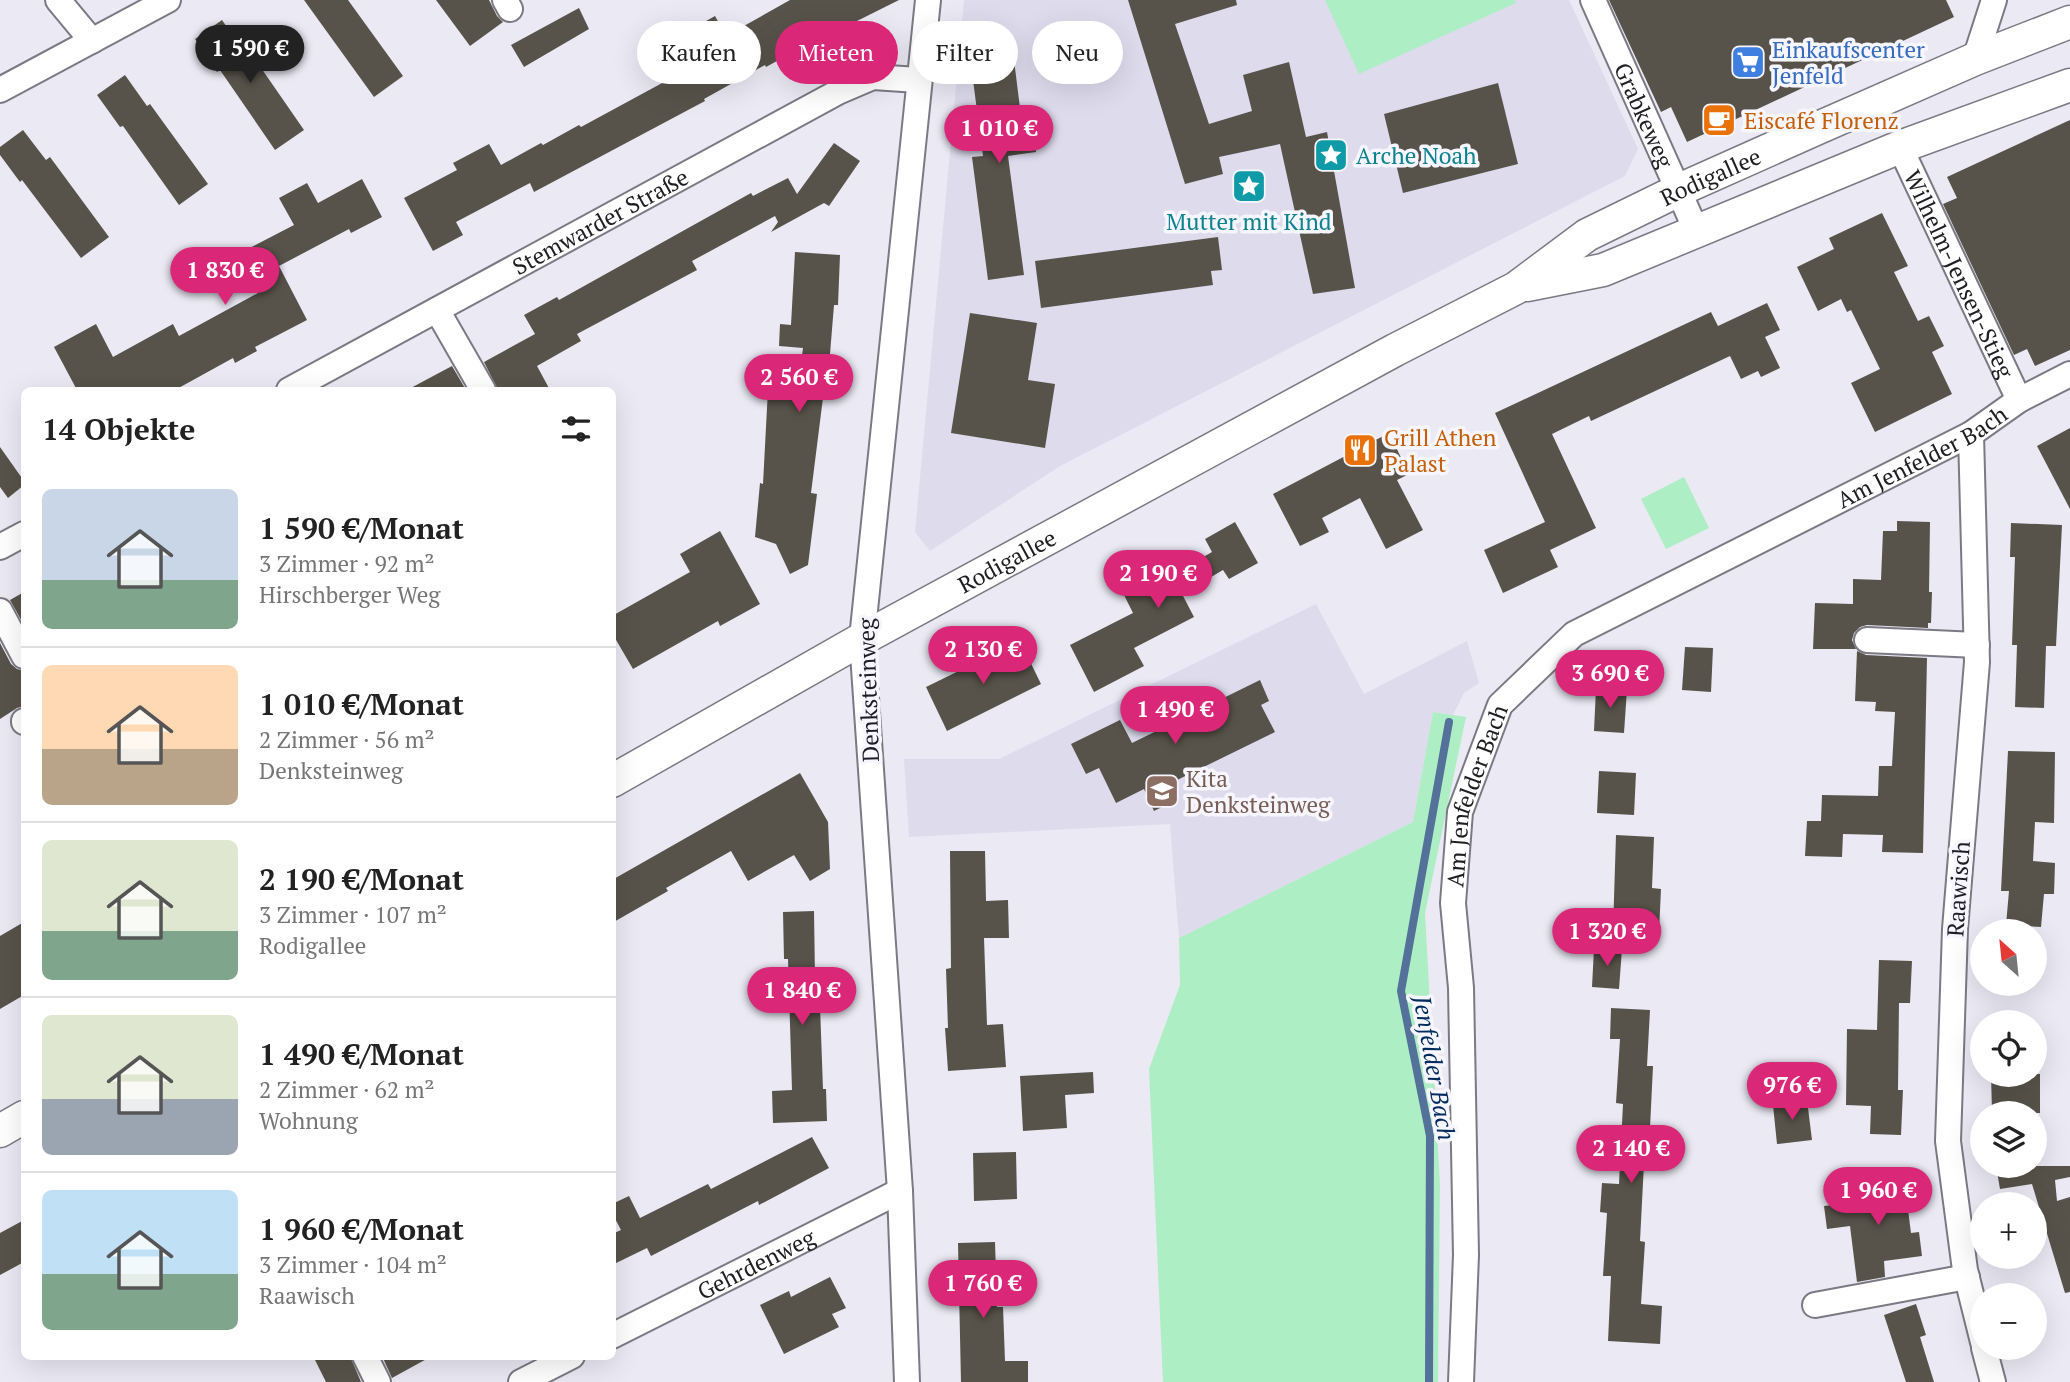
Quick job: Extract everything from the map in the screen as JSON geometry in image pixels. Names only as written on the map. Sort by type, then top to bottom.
[{"type":"main road","name":"Rodigallee","points":[[616,779],[862,639],[1383,356],[1516,288],[1587,236],[1679,190],[1975,59],[2070,22]]},
{"type":"main road","name":"Rodigallee","points":[[1516,288],[1603,270],[1900,147],[2070,85]]},
{"type":"main road","points":[[0,1131],[21,1119]]},
{"type":"street","points":[[58,0],[92,41]]},
{"type":"street","points":[[0,90],[168,0]]},
{"type":"street","name":"Denksteinweg","points":[[925,21],[928,0]]},
{"type":"street","name":"Grabkeweg","points":[[1593,0],[1696,230]]},
{"type":"street","points":[[1975,59],[1994,0]]},
{"type":"street","name":"Stemwarder Straße","points":[[295,387],[838,92],[873,77],[912,79]]},
{"type":"street","name":"Denksteinweg","points":[[908,1382],[900,1191],[862,639],[918,84]]},
{"type":"street","name":"Wilhelm-Jensen-Stieg","points":[[1900,147],[2018,400]]},
{"type":"street","points":[[437,310],[481,387]]},
{"type":"street","name":"Am Jenfelder Bach","points":[[1461,1382],[1466,1255],[1461,988],[1453,903],[1461,812],[1500,705],[1574,634],[1971,434],[2018,400],[2070,374]]},
{"type":"street","name":"Raawisch","points":[[1970,1289],[1948,1141],[1955,929],[1977,645],[1971,434]]},
{"type":"street","points":[[1,545],[21,535]]},
{"type":"street","points":[[0,611],[21,650]]},
{"type":"street","points":[[1867,640],[1977,645]]},
{"type":"street","name":"Gehrdenweg","points":[[616,1334],[900,1191]]},
{"type":"street","points":[[1815,1305],[1967,1277]]},
{"type":"street","points":[[367,1360],[378,1382]]},
{"type":"street","points":[[521,1382],[564,1360]]},
{"type":"street","points":[[1987,1360],[1992,1380]]},
{"type":"shaded area","points":[[964,0],[1569,0],[1638,149],[1625,176],[1060,466],[930,551],[915,532],[956,84],[1018,84],[1018,21],[962,21]]},
{"type":"shaded area","name":"Kita Denksteinweg","points":[[1316,604],[1364,694],[1467,641],[1479,683],[1464,693],[1453,715],[1433,712],[1413,822],[1179,938],[1170,824],[909,837],[904,759],[999,759]]},
{"type":"green space","points":[[1325,0],[1515,0],[1516,3],[1359,74]]},
{"type":"green space","points":[[1684,477],[1709,528],[1666,549],[1641,499]]},
{"type":"green space","points":[[1433,712],[1466,717],[1425,913],[1440,1185],[1438,1382],[1163,1382],[1149,1069],[1180,985],[1179,938],[1413,822]]},
{"type":"building","points":[[304,0],[348,0],[403,76],[374,97]]},
{"type":"building","points":[[436,0],[489,0],[503,22],[470,46]]},
{"type":"building","points":[[790,0],[899,0],[857,21],[775,21],[775,62],[766,67],[761,67],[761,21],[753,21]]},
{"type":"building","points":[[1128,0],[1236,0],[1237,5],[1175,24],[1209,124],[1252,111],[1243,75],[1289,62],[1306,137],[1327,132],[1355,288],[1313,294],[1280,144],[1219,157],[1223,174],[1185,184]]},
{"type":"building","name":"Einkaufscenter Jenfeld","points":[[1609,0],[1946,0],[1954,17],[1687,142],[1671,107],[1661,112]]},
{"type":"building","points":[[579,8],[589,29],[524,67],[511,45]]},
{"type":"building","points":[[222,20],[244,52],[248,49],[304,130],[275,150],[220,70],[217,72],[195,39]]},
{"type":"building","points":[[125,75],[147,106],[150,104],[208,184],[179,205],[123,126],[120,127],[97,95]]},
{"type":"building","points":[[1498,83],[1518,164],[1403,193],[1384,114]]},
{"type":"building","points":[[660,84],[731,84],[704,99],[705,101],[534,192],[530,183],[456,222],[463,235],[433,251],[404,198],[457,170],[453,163],[489,144],[501,165],[541,143],[543,145],[579,125],[581,127]]},
{"type":"building","points":[[974,84],[1017,84],[1023,132],[1033,131],[1036,152],[1008,156],[1024,275],[988,280],[972,157],[983,156]]},
{"type":"building","points":[[2070,120],[2070,350],[2035,366],[2027,349],[2014,355],[1943,204],[1957,198],[1947,177]]},
{"type":"building","points":[[23,130],[46,160],[50,157],[109,237],[81,258],[0,155],[0,147]]},
{"type":"building","points":[[834,143],[860,161],[829,206],[824,203],[771,232],[778,222],[775,216],[692,261],[697,270],[577,334],[581,341],[537,366],[548,387],[496,387],[484,362],[535,334],[524,315],[557,297],[559,300],[751,193],[753,196],[788,178],[797,194]]},
{"type":"building","points":[[362,179],[382,217],[351,233],[349,229],[279,266],[307,320],[255,347],[257,351],[235,363],[233,358],[180,387],[75,387],[54,347],[96,324],[113,357],[173,324],[179,336],[258,293],[238,254],[294,225],[279,198],[307,183],[318,203]]},
{"type":"building","points":[[1882,213],[1908,266],[1894,272],[1918,321],[1929,316],[1944,346],[1932,352],[1952,394],[1875,432],[1851,383],[1880,369],[1851,310],[1847,312],[1841,299],[1818,311],[1797,267],[1834,249],[1829,238]]},
{"type":"building","points":[[1218,237],[1222,270],[1211,271],[1213,285],[1041,308],[1035,261]]},
{"type":"building","points":[[795,252],[840,255],[838,305],[834,305],[829,366],[811,493],[817,494],[808,565],[790,574],[776,544],[755,537],[760,483],[763,484],[768,389],[797,392],[803,348],[779,346],[780,324],[791,325]]},
{"type":"building","points":[[1767,303],[1780,330],[1765,337],[1780,368],[1761,377],[1758,371],[1741,379],[1730,356],[1591,421],[1589,416],[1552,434],[1596,528],[1550,550],[1558,567],[1503,593],[1484,550],[1545,522],[1495,413],[1711,312],[1718,326]]},
{"type":"building","points":[[970,313],[1037,323],[1028,380],[1055,384],[1045,448],[951,433]]},
{"type":"building","points":[[452,366],[464,387],[413,387]]},
{"type":"building","points":[[2070,428],[2070,509],[2037,446]]},
{"type":"building","points":[[1389,433],[1409,474],[1397,480],[1423,530],[1386,549],[1360,498],[1322,518],[1329,532],[1300,546],[1273,494]]},
{"type":"building","points":[[0,447],[21,477],[21,487],[8,498],[0,487]]},
{"type":"building","points":[[1897,521],[1930,522],[1929,592],[1932,592],[1931,623],[1928,623],[1928,628],[1867,625],[1854,633],[1852,640],[1856,649],[1813,649],[1815,603],[1853,604],[1853,579],[1881,580],[1883,531],[1897,531]]},
{"type":"building","points":[[1235,522],[1258,563],[1229,579],[1223,570],[1182,594],[1194,617],[1134,648],[1144,666],[1094,692],[1070,645],[1133,613],[1123,593],[1169,569],[1172,575],[1212,552],[1205,539]]},
{"type":"building","points":[[2011,523],[2062,525],[2056,646],[2046,646],[2044,708],[2015,707],[2017,645],[2012,645],[2015,557],[2010,557]]},
{"type":"building","points":[[720,531],[760,604],[720,626],[718,621],[633,669],[616,640],[616,614],[690,572],[680,554]]},
{"type":"building","points":[[21,594],[21,620],[10,600]]},
{"type":"building","points":[[1020,641],[1041,684],[947,731],[926,687]]},
{"type":"building","points":[[0,643],[11,664],[21,670],[21,707],[0,719]]},
{"type":"building","points":[[1685,647],[1713,648],[1711,692],[1682,690]]},
{"type":"building","points":[[1857,651],[1866,655],[1927,658],[1923,853],[1882,852],[1883,835],[1843,834],[1842,857],[1805,856],[1807,821],[1821,821],[1822,795],[1878,796],[1879,766],[1892,766],[1895,712],[1875,711],[1876,702],[1855,701]]},
{"type":"building","points":[[1260,680],[1269,701],[1261,705],[1275,732],[1169,784],[1176,800],[1154,811],[1144,789],[1116,803],[1099,768],[1086,774],[1071,744],[1120,720],[1132,743]]},
{"type":"building","points":[[1596,688],[1627,689],[1624,733],[1594,731]]},
{"type":"building","points":[[2008,751],[2055,752],[2054,823],[2035,822],[2033,861],[2055,863],[2054,894],[2044,894],[2042,919],[2007,919],[2009,891],[2001,891]]},
{"type":"building","points":[[1599,771],[1636,773],[1634,815],[1597,813]]},
{"type":"building","points":[[800,773],[828,822],[830,869],[810,881],[794,855],[748,881],[731,851],[616,921],[616,878]]},
{"type":"building","points":[[1616,835],[1654,837],[1652,888],[1661,889],[1659,932],[1613,930]]},
{"type":"building","points":[[950,851],[985,851],[986,901],[1008,900],[1009,938],[984,938],[987,1025],[1003,1024],[1006,1067],[948,1071],[945,1028],[948,1028],[946,969],[951,968]]},
{"type":"building","points":[[814,911],[815,978],[819,978],[823,1089],[826,1089],[827,1121],[773,1123],[772,1091],[792,1090],[788,959],[784,959],[783,912]]},
{"type":"building","points":[[21,924],[21,997],[0,1009],[0,936]]},
{"type":"building","points":[[1594,948],[1622,949],[1619,989],[1592,987]]},
{"type":"building","points":[[1879,960],[1912,961],[1910,1003],[1899,1003],[1898,1090],[1903,1090],[1901,1135],[1870,1134],[1871,1106],[1846,1105],[1847,1029],[1877,1030]]},
{"type":"building","points":[[1611,1008],[1650,1010],[1647,1066],[1653,1066],[1650,1128],[1663,1129],[1661,1164],[1644,1163],[1640,1241],[1645,1242],[1641,1304],[1662,1306],[1660,1344],[1608,1341],[1611,1276],[1603,1276],[1607,1213],[1600,1212],[1602,1183],[1619,1184],[1623,1104],[1616,1103],[1620,1039],[1610,1039]]},
{"type":"building","points":[[1093,1072],[1094,1093],[1065,1095],[1067,1128],[1023,1131],[1020,1076]]},
{"type":"building","points":[[1991,1087],[2040,1087],[2040,1101],[1992,1101]]},
{"type":"building","points":[[1807,1100],[1812,1140],[1777,1144],[1773,1105]]},
{"type":"building","points":[[812,1137],[829,1168],[759,1205],[758,1201],[651,1256],[647,1248],[616,1263],[616,1232],[621,1230],[616,1221],[616,1202],[629,1196],[640,1218],[708,1184],[711,1189]]},
{"type":"building","points":[[1016,1152],[1017,1199],[974,1201],[973,1153]]},
{"type":"building","points":[[2047,1166],[2070,1166],[2070,1177],[2055,1180],[2057,1201],[2070,1197],[2070,1292],[2065,1293],[2047,1234],[2047,1192],[2034,1192],[2032,1184],[2000,1189],[1998,1178],[2047,1178]]},
{"type":"building","points":[[1903,1171],[1911,1233],[1919,1232],[1922,1256],[1884,1261],[1885,1277],[1857,1282],[1850,1226],[1827,1229],[1824,1206],[1879,1200],[1876,1174]]},
{"type":"building","points":[[21,1222],[21,1264],[0,1275],[0,1233]]},
{"type":"building","points":[[995,1242],[997,1307],[1003,1307],[1005,1361],[1028,1361],[1028,1382],[961,1382],[958,1243]]},
{"type":"building","points":[[830,1277],[846,1308],[832,1314],[839,1327],[784,1354],[760,1305],[789,1291],[791,1297]]},
{"type":"building","points":[[1916,1304],[1926,1335],[1920,1337],[1934,1382],[1906,1382],[1884,1315]]},
{"type":"building","points":[[315,1360],[352,1360],[361,1382],[326,1382]]},
{"type":"building","points":[[384,1360],[425,1360],[392,1378]]},
{"type":"waterway","name":"Jenfelder Bach","points":[[1429,1382],[1430,1136],[1401,991],[1449,722]]},
{"type":"place","name":"Einkaufscenter Jenfeld","points":[[1748,62]]},
{"type":"place","name":"Eiscafé Florenz","points":[[1719,120]]},
{"type":"place","name":"Arche Noah","points":[[1331,155]]},
{"type":"place","name":"Mutter mit Kind","points":[[1249,186]]},
{"type":"place","name":"Grill Athen Palast","points":[[1360,450]]},
{"type":"place","name":"Kita Denksteinweg","points":[[1162,791]]}]
